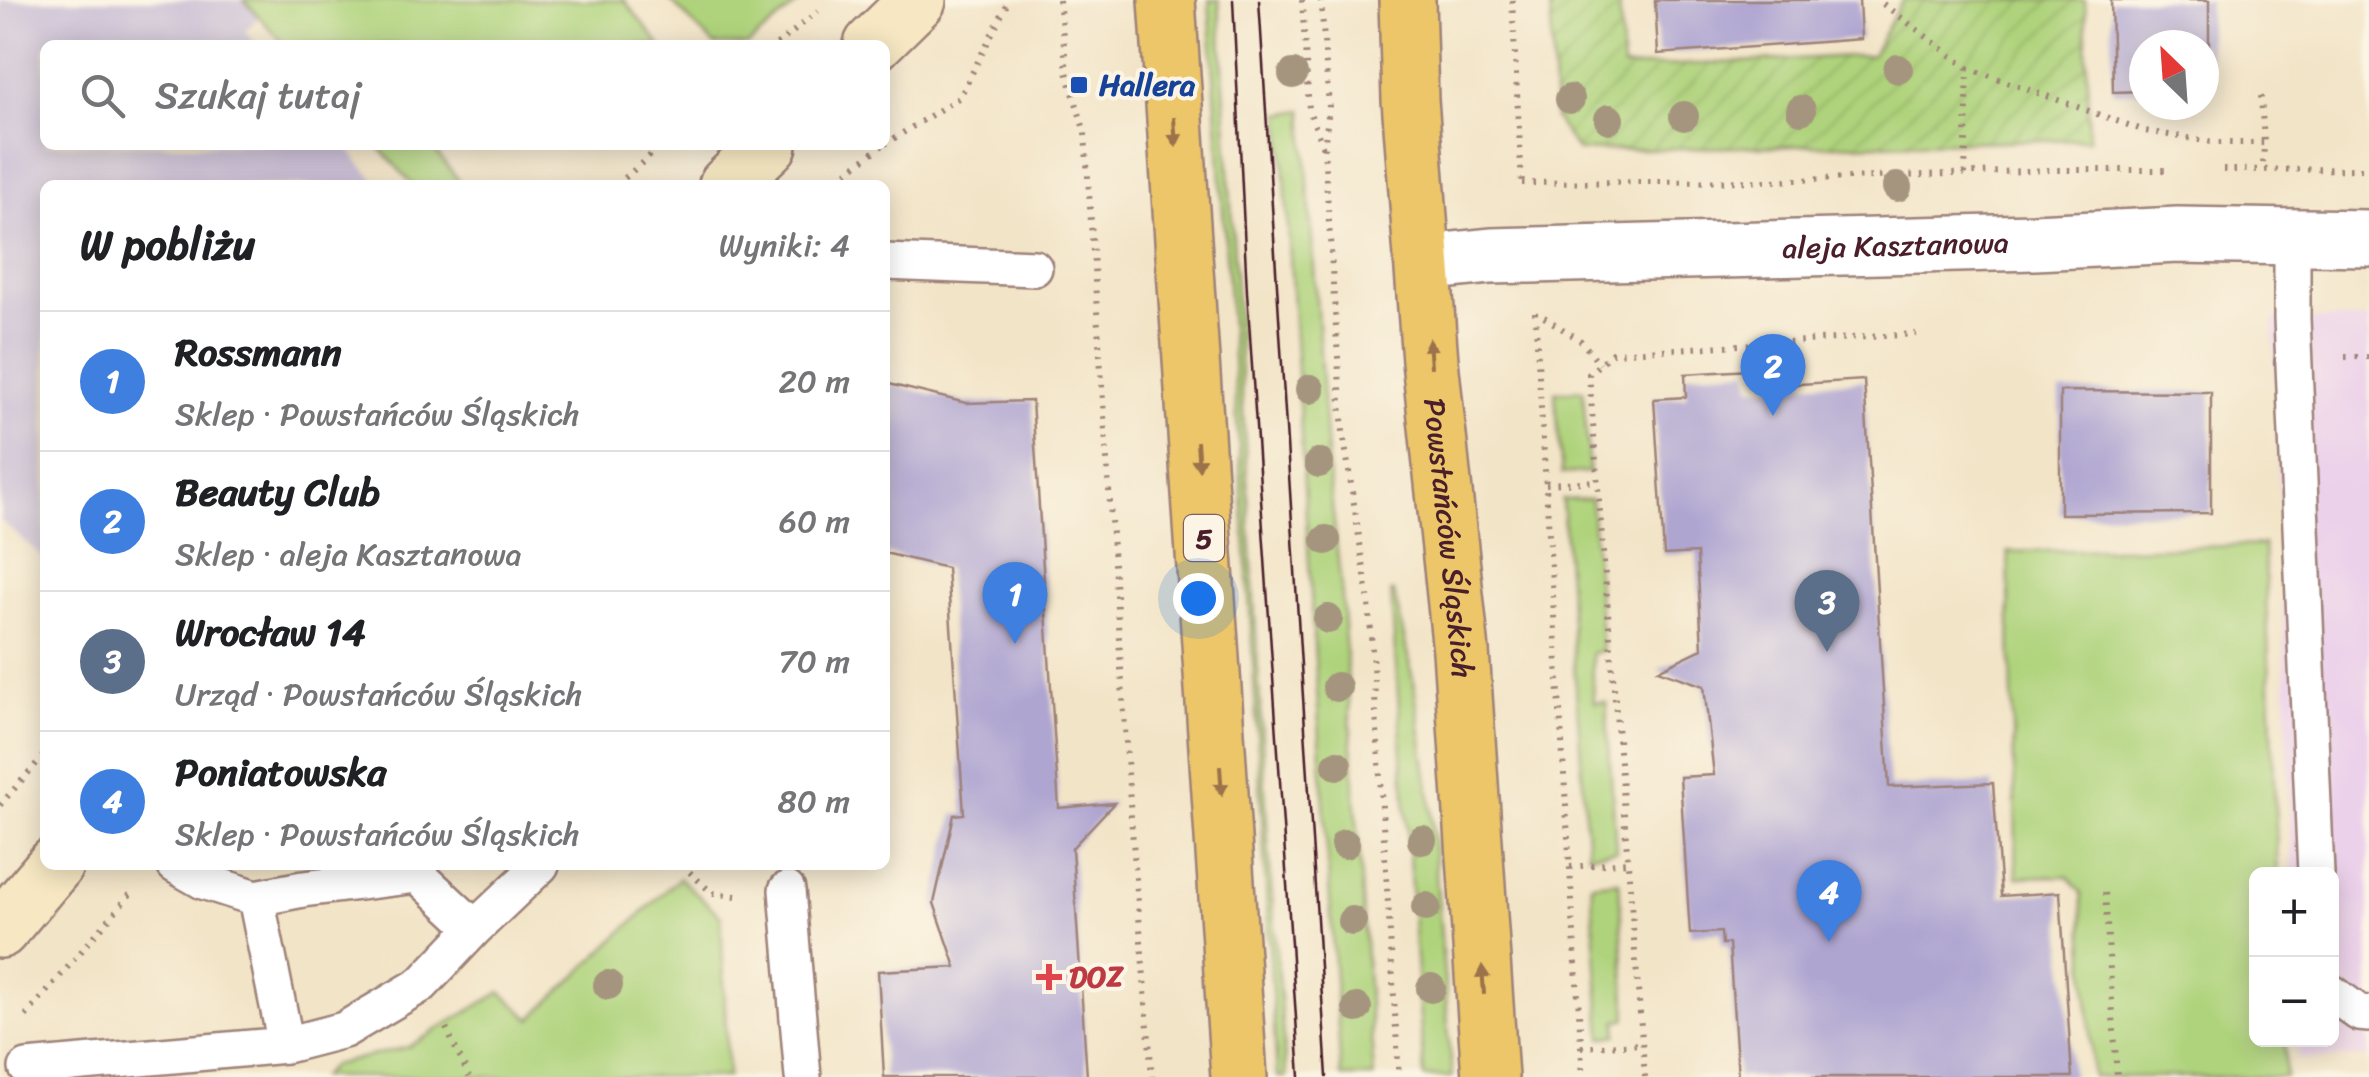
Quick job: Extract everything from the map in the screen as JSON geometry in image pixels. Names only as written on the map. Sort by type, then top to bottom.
[{"type":"main road","name":"5","points":[[1168,0],[1239,1077]]},
{"type":"main road","name":"Powstańców Śląskich","points":[[1407,0],[1410,100],[1441,485],[1461,651],[1490,1077]]},
{"type":"street","points":[[877,40],[918,0]]},
{"type":"street","name":"aleja Kasztanowa","points":[[1424,263],[2178,234],[2369,238]]},
{"type":"street","points":[[0,930],[51,870]]},
{"type":"lane","points":[[2292,236],[2292,319],[2316,867]]},
{"type":"lane","points":[[890,262],[1034,268]]},
{"type":"lane","points":[[184,870],[204,882],[256,898],[314,877],[418,875],[476,928]]},
{"type":"lane","points":[[27,1068],[286,1045],[344,1030],[422,984],[536,870]]},
{"type":"lane","points":[[787,890],[802,1077]]},
{"type":"lane","points":[[256,898],[286,1045]]},
{"type":"lane","points":[[2339,999],[2359,1013],[2369,1014]]},
{"type":"path","points":[[783,40],[832,0]]},
{"type":"path","points":[[890,140],[960,97],[1009,0]]},
{"type":"path","points":[[1059,0],[1067,72],[1085,133],[1152,1077]]},
{"type":"path","points":[[1302,0],[1309,110],[1324,149]]},
{"type":"path","points":[[1321,0],[1329,108],[1324,149],[1343,432],[1369,602],[1399,1077]]},
{"type":"path","points":[[1512,0],[1583,1077]]},
{"type":"path","points":[[1883,4],[1968,68],[2144,132],[2218,143],[2264,143]]},
{"type":"path","points":[[1965,175],[1968,68]]},
{"type":"path","points":[[2260,96],[2263,169]]},
{"type":"path","points":[[624,180],[656,150]]},
{"type":"path","points":[[837,180],[876,150]]},
{"type":"path","points":[[2218,170],[2369,169]]},
{"type":"path","points":[[1522,183],[2181,170]]},
{"type":"path","points":[[1535,311],[1581,342],[1600,364]]},
{"type":"path","points":[[1645,1077],[1589,374],[1612,353],[1916,334]]},
{"type":"path","points":[[1546,484],[1598,482]]},
{"type":"path","points":[[0,805],[40,760]]},
{"type":"path","points":[[1570,867],[1628,862]]},
{"type":"path","points":[[687,870],[712,893]]},
{"type":"path","points":[[20,1022],[133,891]]},
{"type":"path","points":[[2105,892],[2117,1077]]},
{"type":"path","points":[[1581,1048],[1642,1044]]},
{"type":"shaded area","points":[[0,0],[244,0],[259,17],[245,31],[253,40],[40,40],[40,150],[348,150],[375,180],[40,180],[40,555],[0,520]]},
{"type":"shaded area","points":[[2273,319],[2369,319],[2369,1057],[2298,1059],[2297,1047],[2339,1047],[2339,867],[2292,867]]},
{"type":"green space","points":[[244,0],[624,0],[656,40],[280,40]]},
{"type":"green space","points":[[670,0],[802,0],[754,40],[709,40]]},
{"type":"green space","points":[[1209,0],[1219,0],[1268,841],[1286,1077],[1277,1077]]},
{"type":"green space","points":[[1550,0],[1619,0],[1623,68],[1872,55],[1903,0],[2085,0],[2089,139],[1578,151],[1555,119]]},
{"type":"green space","points":[[1303,110],[1328,468],[1342,595],[1374,1077],[1341,1077],[1281,114]]},
{"type":"green space","points":[[382,150],[436,150],[459,180],[408,180]]},
{"type":"green space","points":[[1583,390],[1589,472],[1562,474],[1555,392]]},
{"type":"green space","points":[[1591,499],[1602,651],[1592,653],[1594,702],[1606,702],[1616,850],[1588,854],[1562,500]]},
{"type":"green space","points":[[2264,545],[2278,867],[2249,867],[2249,1047],[2285,1047],[2286,1077],[2093,1077],[2081,893],[2068,876],[2017,877],[2008,552]]},
{"type":"green space","points":[[1391,592],[1414,684],[1430,797],[1452,1077],[1424,1077]]},
{"type":"green space","points":[[679,878],[721,916],[728,1077],[321,1077],[333,1065],[408,1047],[501,992],[531,1019]]},
{"type":"green space","points":[[1619,881],[1627,1019],[1617,1021],[1618,1035],[1602,1038],[1591,884]]},
{"type":"building","points":[[1655,0],[1859,0],[1861,39],[1658,54]]},
{"type":"building","points":[[2111,0],[2209,0],[2209,30],[2129,30],[2129,91],[2113,92]]},
{"type":"building","points":[[1749,370],[1751,387],[1864,380],[1889,787],[1993,783],[2001,896],[2060,892],[2072,1077],[1738,1077],[1729,944],[1722,944],[1721,932],[1690,934],[1680,777],[1714,775],[1704,686],[1658,670],[1702,649],[1697,553],[1664,555],[1654,399],[1686,397],[1685,374]]},
{"type":"building","points":[[890,384],[966,403],[1032,401],[1059,808],[1114,803],[1072,848],[1087,1077],[884,1077],[878,971],[956,967],[934,903],[954,815],[964,814],[947,568],[890,554]]},
{"type":"building","points":[[2060,391],[2211,392],[2211,513],[2060,514]]},
{"type":"tram line","points":[[1233,0],[1247,292],[1300,1077]]},
{"type":"tram line","points":[[1259,0],[1327,1077]]},
{"type":"place","name":"Hallera","points":[[1079,85]]},
{"type":"place","name":"Beauty Club","points":[[1773,416]]},
{"type":"place","name":"Rossmann","points":[[1015,644]]},
{"type":"place","name":"Wrocław 14","points":[[1827,652]]},
{"type":"place","name":"Poniatowska","points":[[1829,942]]},
{"type":"place","name":"DOZ","points":[[1049,977]]}]
